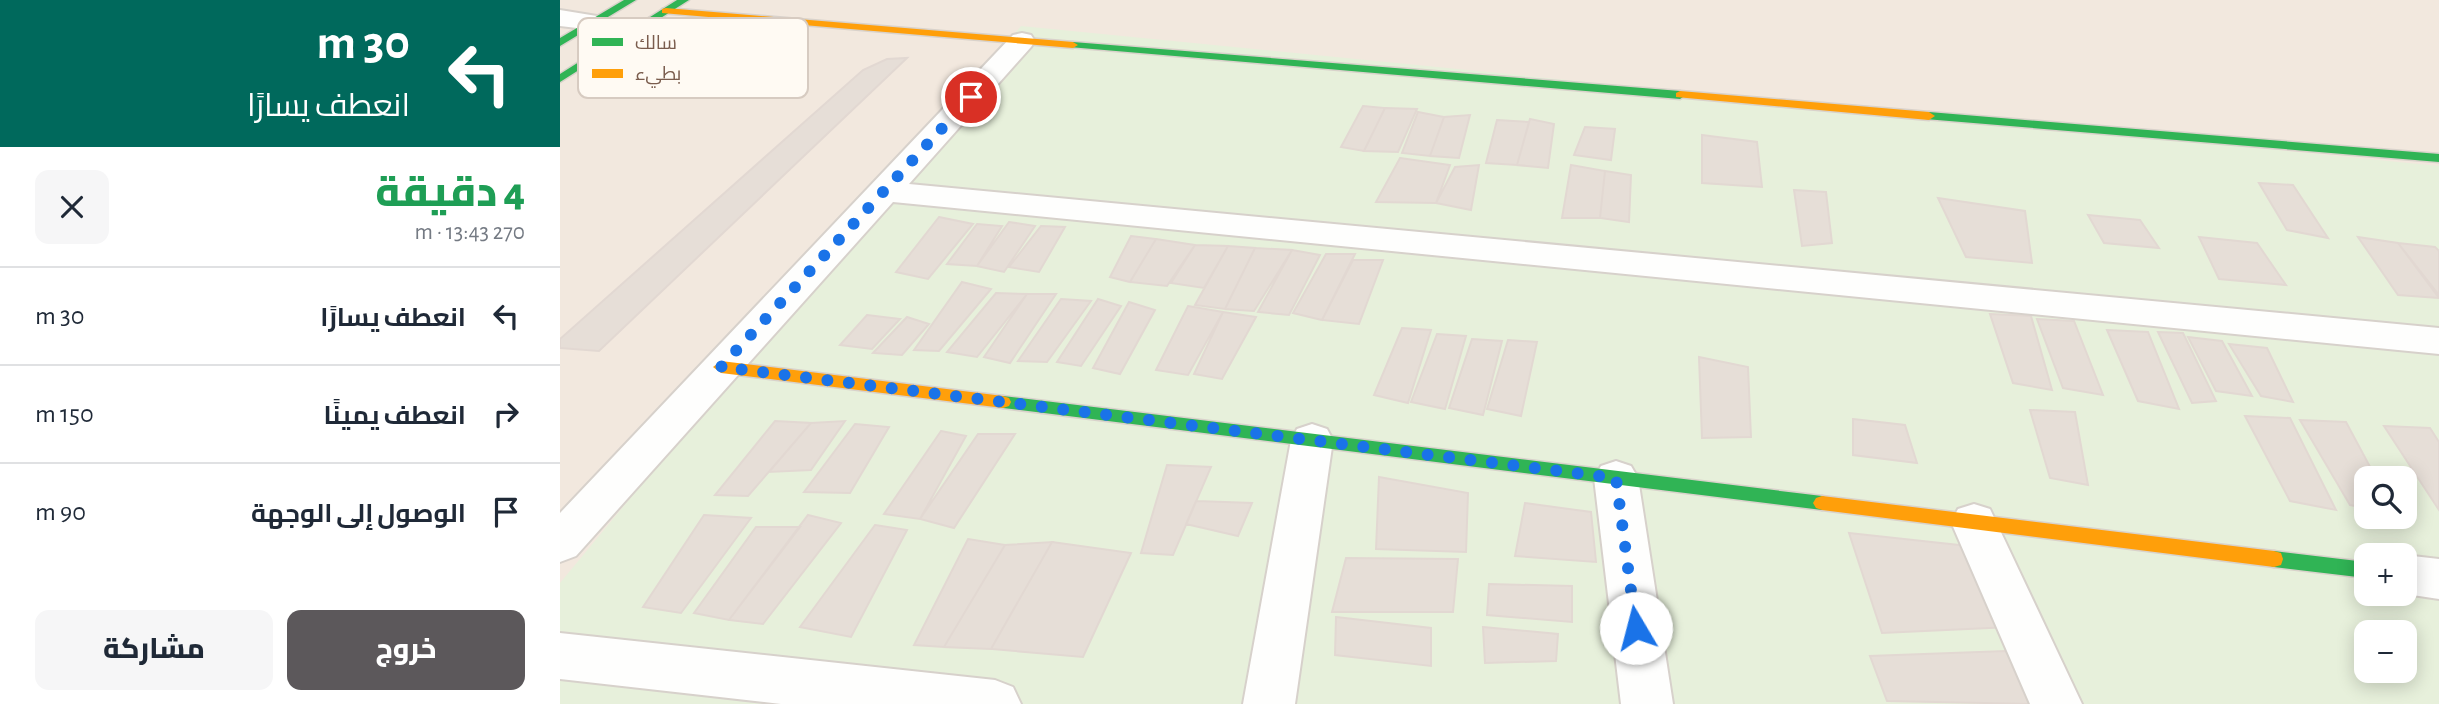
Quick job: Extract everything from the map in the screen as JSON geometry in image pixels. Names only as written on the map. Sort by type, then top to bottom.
[{"type":"main road","points":[[601,18],[631,0]]},
{"type":"main road","points":[[655,18],[684,0]]},
{"type":"main road","points":[[666,11],[749,18]]},
{"type":"main road","points":[[808,23],[2439,158]]},
{"type":"main road","points":[[560,43],[578,32]]},
{"type":"main road","points":[[560,79],[578,67]]},
{"type":"main road","points":[[721,367],[2354,569]]},
{"type":"street","points":[[560,18],[578,20]]},
{"type":"street","points":[[560,543],[1022,41]]},
{"type":"street","points":[[884,191],[2439,341]]},
{"type":"street","points":[[1269,704],[1312,440]]},
{"type":"street","points":[[1616,478],[1647,704]]},
{"type":"street","points":[[1974,522],[2056,704]]},
{"type":"street","points":[[2417,576],[2439,579]]},
{"type":"street","points":[[560,656],[850,696],[995,704]]},
{"type":"shaded area","points":[[560,0],[2439,0],[2439,704],[560,704]]},
{"type":"green space","points":[[1021,26],[2439,166],[2439,704],[560,704],[560,583]]},
{"type":"building","points":[[907,58],[599,351],[560,348],[560,339],[863,70],[887,59]]},
{"type":"building","points":[[1363,106],[1385,108],[1364,151],[1341,147]]},
{"type":"building","points":[[1385,108],[1417,109],[1398,152],[1364,151]]},
{"type":"building","points":[[1418,112],[1444,117],[1430,156],[1402,153]]},
{"type":"building","points":[[1470,115],[1459,158],[1430,156],[1444,117]]},
{"type":"building","points":[[1530,119],[1554,124],[1548,168],[1517,165]]},
{"type":"building","points":[[1497,120],[1529,122],[1517,165],[1486,163]]},
{"type":"building","points":[[1585,127],[1615,129],[1611,160],[1574,155]]},
{"type":"building","points":[[1702,135],[1757,142],[1762,187],[1702,183]]},
{"type":"building","points":[[1400,158],[1450,165],[1436,203],[1376,202]]},
{"type":"building","points":[[1479,165],[1471,210],[1436,203],[1455,167]]},
{"type":"building","points":[[1571,165],[1605,171],[1600,218],[1562,218]]},
{"type":"building","points":[[1605,171],[1631,175],[1629,222],[1600,218]]},
{"type":"building","points":[[2259,183],[2293,185],[2328,238],[2287,230]]},
{"type":"building","points":[[1794,190],[1826,192],[1832,243],[1802,246]]},
{"type":"building","points":[[1938,198],[2025,211],[2032,263],[1966,257]]},
{"type":"building","points":[[2088,215],[2140,220],[2159,248],[2104,243]]},
{"type":"building","points":[[939,217],[973,224],[928,279],[896,272]]},
{"type":"building","points":[[1009,222],[1035,226],[1004,272],[977,266]]},
{"type":"building","points":[[977,224],[1002,226],[977,266],[947,264]]},
{"type":"building","points":[[1041,226],[1065,227],[1039,272],[1009,267]]},
{"type":"building","points":[[1131,236],[1156,239],[1130,282],[1110,277]]},
{"type":"building","points":[[2199,237],[2257,243],[2286,285],[2219,279]]},
{"type":"building","points":[[2358,237],[2398,243],[2439,298],[2398,295]]},
{"type":"building","points":[[1156,239],[1195,245],[1167,286],[1130,282]]},
{"type":"building","points":[[2398,243],[2435,247],[2439,251],[2439,295]]},
{"type":"building","points":[[1195,245],[1228,246],[1204,288],[1171,283]]},
{"type":"building","points":[[1228,246],[1255,248],[1225,309],[1195,305]]},
{"type":"building","points":[[1255,248],[1292,250],[1254,311],[1225,309]]},
{"type":"building","points":[[1292,250],[1320,255],[1289,315],[1258,312]]},
{"type":"building","points":[[1326,254],[1355,254],[1322,320],[1293,313]]},
{"type":"building","points":[[1353,260],[1383,260],[1359,324],[1322,320]]},
{"type":"building","points":[[962,282],[991,289],[939,351],[914,350]]},
{"type":"building","points":[[996,293],[1027,294],[977,357],[947,352]]},
{"type":"building","points":[[1027,294],[1056,294],[1010,363],[984,357]]},
{"type":"building","points":[[1061,299],[1091,301],[1047,362],[1018,361]]},
{"type":"building","points":[[1098,299],[1121,306],[1081,366],[1057,362]]},
{"type":"building","points":[[1129,302],[1155,310],[1120,374],[1093,368]]},
{"type":"building","points":[[1188,306],[1223,312],[1188,375],[1156,370]]},
{"type":"building","points":[[1223,312],[1256,317],[1222,379],[1194,374]]},
{"type":"building","points":[[1990,314],[2031,316],[2052,390],[2013,383]]},
{"type":"building","points":[[867,315],[900,319],[872,349],[840,345]]},
{"type":"building","points":[[907,317],[929,324],[902,355],[873,353]]},
{"type":"building","points":[[2037,319],[2074,321],[2103,395],[2063,388]]},
{"type":"building","points":[[1402,328],[1431,330],[1408,403],[1374,395]]},
{"type":"building","points":[[2107,330],[2148,332],[2179,409],[2138,401]]},
{"type":"building","points":[[2158,332],[2183,333],[2216,401],[2192,403]]},
{"type":"building","points":[[1437,334],[1466,336],[1445,409],[1411,402]]},
{"type":"building","points":[[2188,337],[2222,341],[2252,396],[2216,391]]},
{"type":"building","points":[[1472,339],[1502,341],[1483,415],[1449,408]]},
{"type":"building","points":[[1508,340],[1537,342],[1521,416],[1487,409]]},
{"type":"building","points":[[2229,344],[2267,348],[2293,402],[2261,396]]},
{"type":"building","points":[[1699,357],[1748,367],[1751,437],[1702,438]]},
{"type":"building","points":[[2030,410],[2075,412],[2088,485],[2050,478]]},
{"type":"building","points":[[2245,416],[2290,418],[2336,510],[2290,501]]},
{"type":"building","points":[[1853,419],[1905,425],[1917,463],[1853,455]]},
{"type":"building","points":[[2300,420],[2346,422],[2370,466],[2354,466],[2354,506],[2350,505]]},
{"type":"building","points":[[775,421],[811,423],[748,496],[715,495]]},
{"type":"building","points":[[845,421],[811,470],[769,472],[811,423]]},
{"type":"building","points":[[855,424],[889,427],[850,493],[804,492]]},
{"type":"building","points":[[2384,426],[2430,428],[2439,442],[2439,510],[2417,476],[2417,466],[2410,466]]},
{"type":"building","points":[[941,431],[966,436],[920,519],[884,514]]},
{"type":"building","points":[[978,434],[1015,434],[954,528],[920,519]]},
{"type":"building","points":[[1167,465],[1211,467],[1173,555],[1141,553]]},
{"type":"building","points":[[1379,477],[1468,493],[1466,552],[1376,549]]},
{"type":"building","points":[[1196,501],[1252,503],[1238,536],[1186,524]]},
{"type":"building","points":[[1525,503],[1591,512],[1596,562],[1515,556]]},
{"type":"building","points":[[704,515],[751,518],[681,613],[643,607]]},
{"type":"building","points":[[808,515],[841,523],[763,624],[729,620]]},
{"type":"building","points":[[875,525],[907,530],[851,637],[800,627]]},
{"type":"building","points":[[756,527],[800,527],[729,620],[694,613]]},
{"type":"building","points":[[1849,533],[1968,546],[2010,627],[1882,633]]},
{"type":"building","points":[[968,539],[1005,545],[944,647],[914,645]]},
{"type":"building","points":[[1052,542],[1131,553],[1083,657],[991,649]]},
{"type":"building","points":[[1052,542],[991,649],[944,647],[1005,545]]},
{"type":"building","points":[[1346,558],[1458,559],[1453,612],[1332,612]]},
{"type":"building","points":[[1489,584],[1572,586],[1572,622],[1487,615]]},
{"type":"building","points":[[1336,617],[1431,628],[1431,666],[1335,655]]},
{"type":"building","points":[[1483,627],[1558,634],[1556,661],[1485,663]]},
{"type":"building","points":[[2006,651],[2033,704],[1887,701],[1870,656]]},
{"type":"traffic: fast","points":[[601,18],[631,0]]},
{"type":"traffic: fast","points":[[656,18],[684,0]]},
{"type":"traffic: fast","points":[[560,43],[578,32]]},
{"type":"traffic: fast","points":[[1073,45],[1680,95]]},
{"type":"traffic: fast","points":[[560,79],[578,68]]},
{"type":"traffic: fast","points":[[1929,116],[2439,158]]},
{"type":"traffic: fast","points":[[1003,402],[1822,503]]},
{"type":"traffic: fast","points":[[2274,559],[2354,569]]},
{"type":"traffic: slow","points":[[666,11],[750,18]]},
{"type":"traffic: slow","points":[[808,23],[1073,45]]},
{"type":"traffic: slow","points":[[1680,95],[1929,116]]},
{"type":"traffic: slow","points":[[721,367],[1003,402]]},
{"type":"traffic: slow","points":[[1822,503],[2274,559]]},
{"type":"route","points":[[971,97],[721,367],[1616,478],[1636,628]]}]
